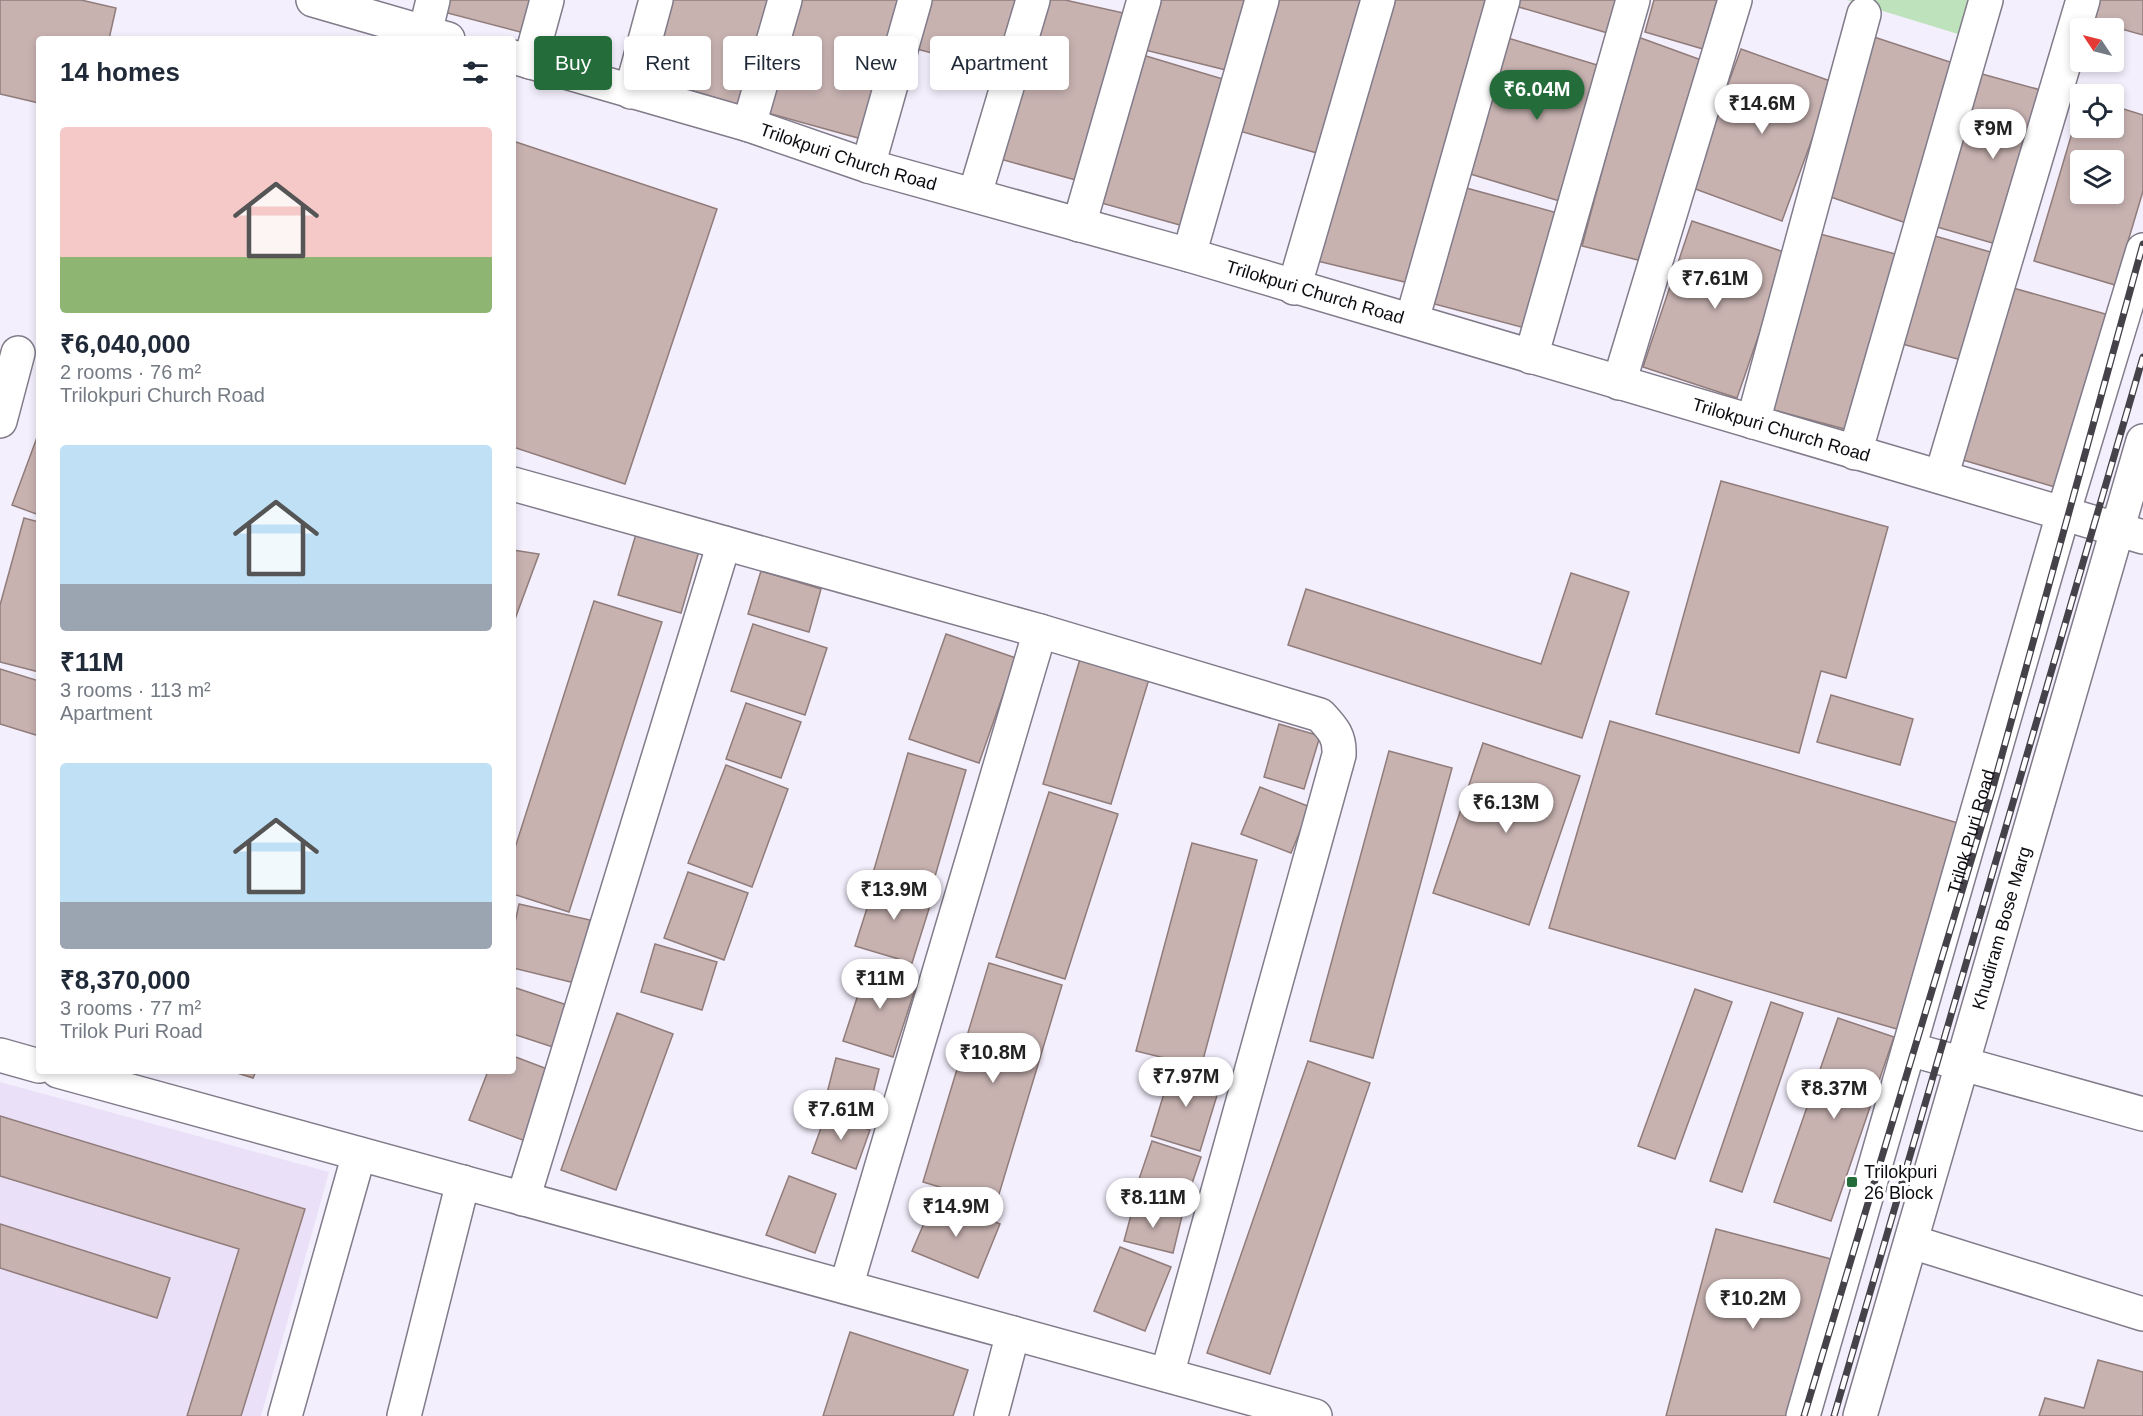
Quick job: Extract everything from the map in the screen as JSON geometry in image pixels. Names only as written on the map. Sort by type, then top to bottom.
[{"type":"street","points":[[313,0],[436,36],[433,0]]},
{"type":"street","points":[[521,59],[547,0]]},
{"type":"street","points":[[631,92],[656,0]]},
{"type":"street","points":[[749,126],[785,0]]},
{"type":"street","points":[[868,166],[915,0]]},
{"type":"street","points":[[975,194],[1033,0]]},
{"type":"street","points":[[1079,225],[1144,0]]},
{"type":"street","points":[[1189,255],[1262,0]]},
{"type":"street","points":[[1294,288],[1378,0]]},
{"type":"street","points":[[1412,320],[1503,0]]},
{"type":"street","points":[[1531,357],[1633,0]]},
{"type":"street","points":[[1619,383],[1735,0]]},
{"type":"street","points":[[1856,453],[1986,0]]},
{"type":"street","points":[[1941,477],[2084,0]]},
{"type":"street","points":[[1753,422],[1864,14]]},
{"type":"street","name":"Trilokpuri Church Road","points":[[521,59],[749,126],[868,166],[1189,255],[1294,288],[1412,320],[2130,533]]},
{"type":"street","name":"Trilok Puri Road","points":[[1803,1416],[2063,513],[2143,250]]},
{"type":"street","points":[[0,421],[19,353]]},
{"type":"street","name":"Khudiram Bose Marg","points":[[1860,1416],[1964,1064],[2130,533],[2143,441]]},
{"type":"street","points":[[516,485],[1040,631],[1320,716],[1340,740],[1332,777],[1167,1375]]},
{"type":"street","points":[[523,1199],[724,543]]},
{"type":"street","points":[[846,1287],[1040,631]]},
{"type":"street","points":[[1909,1049],[2143,1114]]},
{"type":"street","points":[[0,1055],[36,1065]]},
{"type":"street","points":[[79,1074],[154,1084],[359,1154],[1314,1416]]},
{"type":"street","points":[[285,1416],[359,1154]]},
{"type":"street","points":[[404,1416],[463,1182]]},
{"type":"street","points":[[1912,1242],[2143,1314]]},
{"type":"street","points":[[991,1416],[1013,1333]]},
{"type":"shaded area","points":[[0,1082],[329,1172],[261,1416],[0,1416]]},
{"type":"green space","points":[[1847,0],[1968,0],[1958,34]]},
{"type":"building","points":[[0,0],[81,0],[116,8],[110,36],[36,36],[36,102],[0,94]]},
{"type":"building","points":[[439,0],[537,0],[528,34],[436,10]]},
{"type":"building","points":[[672,0],[777,0],[766,36],[723,36],[723,90],[750,90],[745,107],[690,90],[711,90],[711,36],[661,36]]},
{"type":"building","points":[[795,0],[909,0],[899,36],[834,36],[834,90],[883,90],[869,141],[764,112],[770,90],[822,90],[822,36],[785,36]]},
{"type":"building","points":[[922,0],[1024,0],[1014,36],[930,36],[930,52],[918,49],[918,36],[912,36]]},
{"type":"building","points":[[1045,0],[1065,0],[1128,14],[1083,182],[993,157],[1015,90],[1069,90],[1069,36],[1033,36]]},
{"type":"building","points":[[1153,0],[1249,0],[1230,71],[1141,49]]},
{"type":"building","points":[[1272,0],[1368,0],[1324,155],[1236,130]]},
{"type":"building","points":[[1391,0],[1493,0],[1413,284],[1313,260]]},
{"type":"building","points":[[1513,0],[1621,0],[1611,34],[1512,5]]},
{"type":"building","points":[[1654,0],[1717,0],[1703,49],[1645,32]]},
{"type":"building","points":[[2088,0],[2143,0],[2143,35],[2124,30],[2124,18],[2082,18]]},
{"type":"building","points":[[1638,37],[1704,61],[1638,260],[1582,246]]},
{"type":"building","points":[[1874,37],[1962,66],[1909,224],[1822,194]]},
{"type":"building","points":[[1508,38],[1607,68],[1566,203],[1467,173]]},
{"type":"building","points":[[1741,49],[1833,82],[1782,221],[1690,187]]},
{"type":"building","points":[[1136,53],[1226,80],[1187,227],[1098,202]]},
{"type":"building","points":[[1982,74],[2048,92],[2003,246],[1937,227]]},
{"type":"building","points":[[2124,109],[2143,115],[2143,191],[2115,285],[2034,261],[2071,138],[2124,138]]},
{"type":"building","points":[[516,142],[717,209],[625,484],[516,448]]},
{"type":"building","points":[[1459,186],[1561,214],[1529,329],[1427,302]]},
{"type":"building","points":[[1692,221],[1787,253],[1737,398],[1643,367]]},
{"type":"building","points":[[1805,230],[1903,256],[1856,432],[1758,406]]},
{"type":"building","points":[[1921,232],[2001,255],[1969,362],[1891,341]]},
{"type":"building","points":[[2006,286],[2116,317],[2065,490],[1956,458]]},
{"type":"building","points":[[36,440],[36,514],[12,505]]},
{"type":"building","points":[[1721,481],[1888,527],[1846,678],[1821,671],[1799,753],[1656,714]]},
{"type":"building","points":[[24,518],[36,521],[36,671],[0,662],[0,605]]},
{"type":"building","points":[[636,534],[699,551],[681,613],[618,595]]},
{"type":"building","points":[[516,550],[539,554],[516,616]]},
{"type":"building","points":[[761,571],[821,589],[809,632],[748,614]]},
{"type":"building","points":[[1571,573],[1629,592],[1582,738],[1288,645],[1306,589],[1541,664]]},
{"type":"building","points":[[594,601],[662,622],[569,912],[516,895],[516,845]]},
{"type":"building","points":[[753,624],[827,648],[805,715],[731,691]]},
{"type":"building","points":[[946,634],[1016,658],[979,763],[909,739]]},
{"type":"building","points":[[1080,659],[1149,679],[1111,804],[1043,784]]},
{"type":"building","points":[[0,669],[36,680],[36,735],[0,724]]},
{"type":"building","points":[[1831,695],[1913,719],[1900,765],[1817,742]]},
{"type":"building","points":[[746,703],[801,722],[781,778],[726,759]]},
{"type":"building","points":[[1610,721],[1958,823],[1897,1029],[1549,928]]},
{"type":"building","points":[[1279,724],[1320,736],[1304,789],[1264,777]]},
{"type":"building","points":[[1483,743],[1580,776],[1529,925],[1433,893]]},
{"type":"building","points":[[1389,751],[1452,768],[1373,1058],[1310,1041]]},
{"type":"building","points":[[908,753],[966,770],[931,890],[873,873]]},
{"type":"building","points":[[726,765],[788,789],[752,887],[688,863]]},
{"type":"building","points":[[1260,787],[1310,807],[1291,853],[1241,834]]},
{"type":"building","points":[[1049,792],[1118,814],[1065,979],[996,957]]},
{"type":"building","points":[[1192,843],[1257,860],[1201,1067],[1136,1051]]},
{"type":"building","points":[[688,872],[748,893],[724,960],[664,938]]},
{"type":"building","points":[[876,880],[933,896],[912,963],[855,946]]},
{"type":"building","points":[[519,904],[590,920],[575,983],[516,969],[516,918]]},
{"type":"building","points":[[655,944],[717,962],[702,1010],[641,992]]},
{"type":"building","points":[[989,963],[1062,985],[996,1204],[923,1182]]},
{"type":"building","points":[[868,964],[918,980],[893,1057],[843,1041]]},
{"type":"building","points":[[516,988],[573,1007],[559,1049],[516,1035]]},
{"type":"building","points":[[1695,989],[1732,1002],[1675,1159],[1638,1146]]},
{"type":"building","points":[[1771,1002],[1803,1013],[1742,1192],[1710,1181]]},
{"type":"building","points":[[617,1013],[673,1034],[616,1190],[561,1170]]},
{"type":"building","points":[[1838,1018],[1894,1037],[1831,1221],[1774,1202]]},
{"type":"building","points":[[516,1057],[555,1072],[528,1142],[469,1120],[487,1074],[516,1074]]},
{"type":"building","points":[[836,1058],[879,1069],[868,1113],[825,1101]]},
{"type":"building","points":[[1308,1061],[1370,1083],[1270,1374],[1207,1353]]},
{"type":"building","points":[[1173,1064],[1222,1079],[1200,1151],[1151,1136]]},
{"type":"building","points":[[240,1074],[255,1074],[253,1078]]},
{"type":"building","points":[[826,1114],[870,1130],[856,1169],[812,1153]]},
{"type":"building","points":[[0,1116],[305,1209],[241,1416],[187,1416],[239,1249],[0,1176]]},
{"type":"building","points":[[1152,1141],[1201,1157],[1184,1207],[1135,1191]]},
{"type":"building","points":[[789,1176],[836,1194],[815,1253],[766,1235]]},
{"type":"building","points":[[935,1198],[1000,1224],[978,1278],[912,1251]]},
{"type":"building","points":[[1134,1204],[1182,1216],[1173,1253],[1124,1241]]},
{"type":"building","points":[[0,1224],[170,1278],[157,1318],[0,1268]]},
{"type":"building","points":[[1716,1229],[1839,1261],[1798,1416],[1666,1416]]},
{"type":"building","points":[[1120,1247],[1171,1267],[1145,1331],[1094,1311]]},
{"type":"building","points":[[850,1332],[968,1370],[953,1416],[823,1416]]},
{"type":"building","points":[[2098,1360],[2143,1372],[2143,1416],[2039,1416],[2045,1398],[2084,1408]]},
{"type":"railway","points":[[1804,1416],[1992,791],[2143,244]]},
{"type":"railway","points":[[1834,1416],[2143,357]]},
{"type":"place","name":"Trilokpuri 26 Block","points":[[1852,1182]]}]
